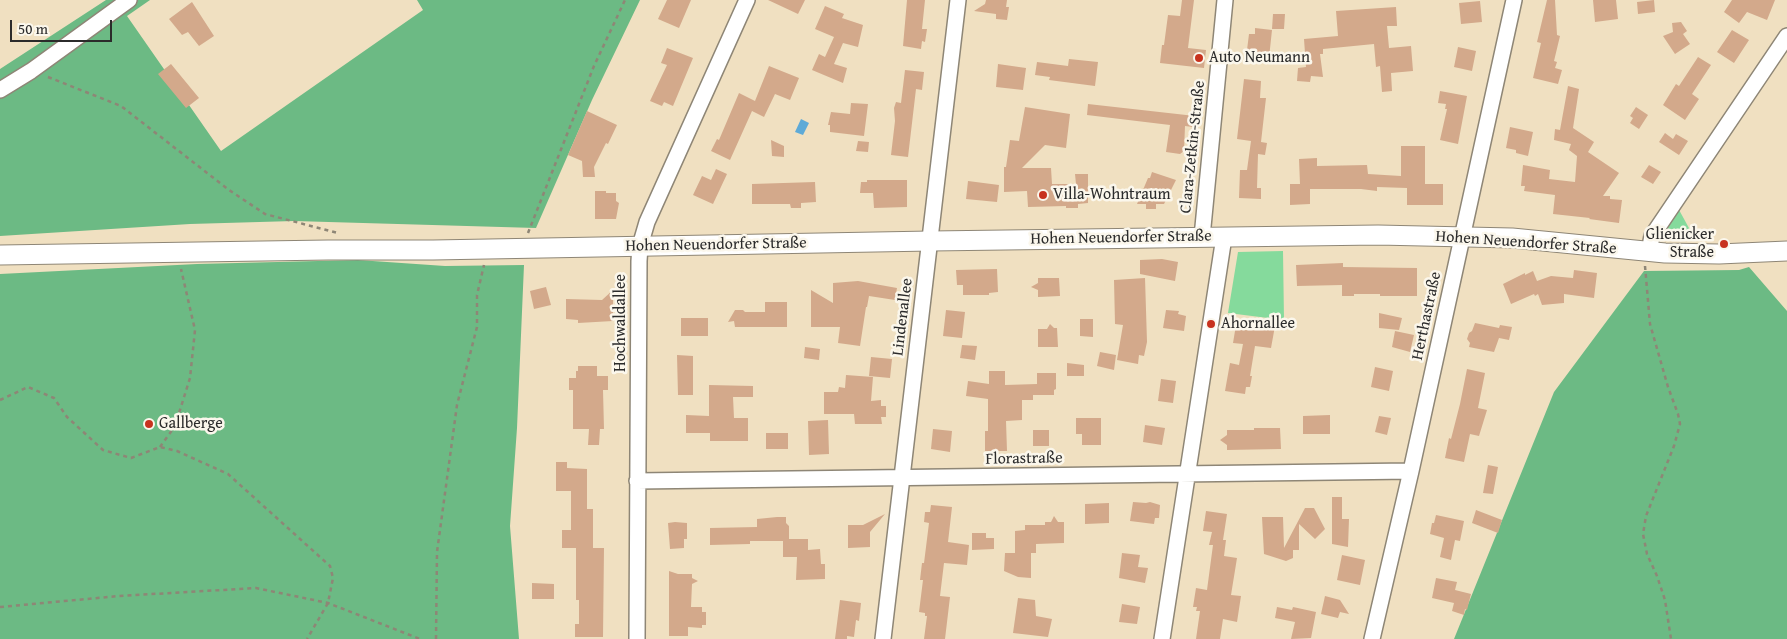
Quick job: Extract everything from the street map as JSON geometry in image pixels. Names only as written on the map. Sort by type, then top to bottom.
[{"type":"main road","name":"Hohen Neuendorfer Straße","points":[[0,254],[454,250],[1202,237],[1462,236],[1539,241],[1647,259],[1787,251]]},
{"type":"street","points":[[0,90],[31,71],[129,0]]},
{"type":"street","name":"Hochwaldallee","points":[[637,639],[638,256],[647,222],[747,0]]},
{"type":"street","name":"Lindenallee","points":[[883,639],[958,0]]},
{"type":"street","name":"Clara-Zetkin-Straße","points":[[1202,237],[1226,0]]},
{"type":"street","name":"Herthastraße","points":[[1372,639],[1411,471],[1514,0]]},
{"type":"street","points":[[1647,259],[1652,236],[1787,36]]},
{"type":"street","points":[[1162,639],[1224,237]]},
{"type":"street","name":"Florastraße","points":[[637,481],[1411,471]]},
{"type":"path","points":[[522,249],[594,66],[625,0]]},
{"type":"path","points":[[31,71],[121,106],[229,190],[265,214],[345,236],[354,250]]},
{"type":"path","points":[[436,639],[437,552],[457,405],[477,327],[477,295],[484,264],[492,249]]},
{"type":"path","points":[[160,447],[175,426],[190,378],[195,330],[183,281],[179,252]]},
{"type":"path","points":[[1647,259],[1650,324],[1680,424],[1674,446],[1646,516],[1642,534],[1647,554],[1665,600],[1671,639]]},
{"type":"path","points":[[0,400],[28,387],[54,398],[67,417],[103,450],[131,458],[160,447],[177,450],[228,474],[330,566],[334,578],[328,603],[307,639]]},
{"type":"path","points":[[0,608],[119,596],[256,588],[328,603],[420,639]]},
{"type":"green space","points":[[106,0],[150,0],[127,16],[221,151],[423,10],[417,0],[640,0],[592,100],[536,228],[294,221],[190,224],[0,236],[0,69]]},
{"type":"green space","points":[[1678,208],[1695,239],[1662,238],[1662,232]]},
{"type":"green space","points":[[1283,251],[1284,320],[1228,313],[1238,252]]},
{"type":"green space","points":[[358,260],[445,266],[524,265],[517,428],[510,526],[519,639],[0,639],[0,274],[197,264]]},
{"type":"green space","points":[[1749,267],[1787,311],[1787,639],[1454,639],[1554,392],[1644,271],[1739,270]]},
{"type":"water","points":[[801,119],[809,123],[803,135],[795,132]]},
{"type":"building","points":[[667,0],[691,0],[679,28],[658,19]]},
{"type":"building","points":[[768,0],[805,0],[798,14]]},
{"type":"building","points":[[907,0],[925,0],[922,29],[927,29],[925,42],[922,41],[921,49],[903,46]]},
{"type":"building","points":[[986,0],[1007,0],[1006,7],[1009,7],[1007,20],[996,19],[996,14],[974,11],[985,4]]},
{"type":"building","points":[[1182,0],[1194,0],[1188,48],[1206,50],[1204,68],[1160,63],[1168,15],[1180,16]]},
{"type":"building","points":[[1547,0],[1555,0],[1557,35],[1560,36],[1554,61],[1557,62],[1555,68],[1562,70],[1558,84],[1533,78],[1541,43],[1537,42]]},
{"type":"building","points":[[1593,0],[1616,0],[1618,19],[1595,22]]},
{"type":"building","points":[[1654,0],[1655,12],[1638,14],[1637,2]]},
{"type":"building","points":[[1732,0],[1775,0],[1767,20],[1747,12],[1739,23],[1724,12]]},
{"type":"building","points":[[1480,1],[1482,22],[1461,24],[1459,3]]},
{"type":"building","points":[[192,2],[214,36],[199,46],[188,32],[182,35],[169,19]]},
{"type":"building","points":[[825,6],[844,14],[842,18],[863,25],[858,47],[843,43],[834,64],[847,68],[843,83],[812,70],[819,54],[825,57],[834,37],[815,29]]},
{"type":"building","points":[[1396,7],[1397,26],[1387,26],[1389,48],[1411,46],[1413,71],[1391,73],[1392,91],[1382,92],[1380,66],[1376,67],[1374,44],[1323,49],[1323,54],[1320,54],[1323,77],[1311,76],[1310,82],[1297,81],[1298,68],[1306,67],[1304,39],[1338,36],[1336,11]]},
{"type":"building","points":[[1273,14],[1285,14],[1284,29],[1272,29]]},
{"type":"building","points":[[1681,22],[1687,31],[1683,34],[1690,44],[1675,54],[1663,36],[1673,32],[1672,23]]},
{"type":"building","points":[[1255,28],[1272,30],[1269,58],[1253,57],[1253,51],[1247,50],[1249,34],[1255,34]]},
{"type":"building","points":[[1732,30],[1749,40],[1734,63],[1717,52]]},
{"type":"building","points":[[1458,47],[1476,51],[1472,71],[1454,67]]},
{"type":"building","points":[[667,48],[693,58],[673,106],[664,102],[662,106],[650,101],[667,65],[661,63]]},
{"type":"building","points":[[1698,57],[1711,65],[1692,94],[1699,99],[1685,120],[1663,105],[1676,84],[1679,86]]},
{"type":"building","points":[[1069,59],[1098,62],[1095,86],[1049,80],[1050,77],[1035,75],[1037,62],[1068,66]]},
{"type":"building","points":[[171,64],[199,98],[186,108],[158,74]]},
{"type":"building","points":[[998,64],[1026,68],[1023,90],[996,87]]},
{"type":"building","points":[[769,66],[799,78],[790,100],[775,94],[764,117],[752,111],[730,160],[711,151],[717,139],[719,140],[739,93],[755,101]]},
{"type":"building","points":[[905,70],[924,72],[922,90],[916,89],[908,157],[891,155],[895,121],[894,108],[896,102],[901,103]]},
{"type":"building","points":[[1244,79],[1261,81],[1260,98],[1266,98],[1261,142],[1267,143],[1265,155],[1258,154],[1257,188],[1261,188],[1261,199],[1239,198],[1240,170],[1247,170],[1251,141],[1237,139]]},
{"type":"building","points":[[1568,86],[1579,89],[1573,128],[1594,142],[1588,152],[1619,173],[1603,196],[1622,200],[1619,223],[1553,214],[1555,195],[1524,191],[1525,186],[1521,186],[1523,165],[1550,170],[1549,179],[1575,182],[1577,156],[1569,150],[1571,144],[1554,140],[1555,129],[1560,130]]},
{"type":"building","points":[[1440,91],[1467,96],[1458,144],[1440,140],[1447,109],[1445,109],[1446,104],[1438,103]]},
{"type":"building","points":[[851,103],[868,104],[864,136],[830,132],[830,125],[828,125],[831,112],[850,114]]},
{"type":"building","points":[[1088,104],[1195,116],[1193,127],[1185,126],[1184,151],[1180,154],[1166,152],[1170,125],[1087,115]]},
{"type":"building","points":[[1025,107],[1070,114],[1066,148],[1045,145],[1022,168],[1051,168],[1052,184],[1076,184],[1075,174],[1088,174],[1088,203],[1078,204],[1078,208],[1066,208],[1066,206],[1028,207],[1027,191],[1004,192],[1004,167],[1006,167],[1010,140],[1019,141]]},
{"type":"building","points":[[1636,107],[1648,115],[1639,129],[1630,123],[1633,118],[1630,116]]},
{"type":"building","points":[[587,111],[617,125],[594,167],[595,177],[583,177],[582,161],[568,155]]},
{"type":"building","points":[[1510,127],[1533,132],[1528,156],[1516,153],[1516,150],[1506,148]]},
{"type":"building","points":[[1665,133],[1673,139],[1676,134],[1688,141],[1679,155],[1659,142]]},
{"type":"building","points":[[771,140],[784,146],[784,157],[772,156]]},
{"type":"building","points":[[858,141],[869,142],[868,152],[856,151]]},
{"type":"building","points":[[1401,146],[1425,146],[1425,184],[1443,184],[1443,205],[1407,205],[1407,188],[1377,187],[1377,191],[1361,189],[1310,189],[1310,204],[1290,205],[1290,184],[1300,184],[1299,159],[1317,158],[1317,166],[1367,165],[1368,174],[1401,176]]},
{"type":"building","points":[[1649,165],[1661,172],[1653,184],[1641,177]]},
{"type":"building","points":[[716,169],[727,174],[713,204],[693,195],[702,176],[711,180]]},
{"type":"building","points":[[1152,172],[1176,180],[1164,204],[1156,204],[1156,209],[1146,209],[1146,204],[1137,204]]},
{"type":"building","points":[[867,180],[907,180],[907,207],[874,208],[873,193],[860,193],[861,182],[867,182]]},
{"type":"building","points":[[968,181],[999,185],[997,202],[966,199]]},
{"type":"building","points":[[815,182],[816,202],[801,203],[801,208],[791,208],[790,204],[752,204],[752,184]]},
{"type":"building","points":[[595,191],[616,193],[616,201],[619,203],[616,219],[595,219]]},
{"type":"building","points":[[1162,259],[1178,262],[1175,281],[1140,274],[1140,260]]},
{"type":"building","points":[[1343,263],[1343,267],[1417,268],[1417,296],[1354,294],[1354,296],[1342,296],[1342,285],[1297,286],[1296,265]]},
{"type":"building","points":[[997,269],[998,292],[989,293],[989,295],[963,295],[963,285],[957,285],[956,270]]},
{"type":"building","points":[[1574,270],[1597,273],[1594,298],[1564,294],[1564,303],[1542,305],[1538,294],[1535,296],[1534,294],[1511,304],[1503,284],[1533,271],[1537,281],[1551,276],[1573,278]]},
{"type":"building","points":[[1038,278],[1059,278],[1060,296],[1038,297],[1038,290],[1031,287],[1038,283]]},
{"type":"building","points":[[1145,278],[1147,342],[1144,356],[1139,355],[1138,364],[1117,360],[1123,325],[1115,324],[1114,280]]},
{"type":"building","points":[[858,281],[897,288],[895,300],[869,296],[860,346],[838,343],[840,327],[811,327],[811,290],[833,303],[833,283]]},
{"type":"building","points":[[546,287],[551,305],[534,309],[530,291]]},
{"type":"building","points":[[613,290],[613,321],[578,323],[578,320],[566,319],[566,299],[602,300]]},
{"type":"building","points":[[765,302],[787,302],[787,327],[735,327],[734,321],[728,322],[735,310],[765,312]]},
{"type":"building","points":[[946,310],[965,312],[962,338],[943,336]]},
{"type":"building","points":[[1166,310],[1179,311],[1178,314],[1186,316],[1184,331],[1163,328]]},
{"type":"building","points":[[1379,313],[1402,318],[1399,330],[1379,328]]},
{"type":"building","points":[[681,318],[708,318],[708,336],[681,336]]},
{"type":"building","points":[[1080,319],[1093,319],[1093,337],[1080,336]]},
{"type":"building","points":[[1475,323],[1499,328],[1500,325],[1512,327],[1509,340],[1499,338],[1494,352],[1469,347],[1470,343],[1467,339]]},
{"type":"building","points":[[1050,324],[1057,328],[1058,347],[1038,347],[1038,329],[1047,329]]},
{"type":"building","points":[[1257,324],[1275,326],[1271,348],[1255,346],[1250,387],[1246,387],[1245,394],[1225,391],[1230,363],[1239,365],[1243,344],[1233,343],[1236,325],[1257,329]]},
{"type":"building","points":[[1395,331],[1414,335],[1410,352],[1392,347]]},
{"type":"building","points":[[962,345],[977,346],[975,360],[960,358]]},
{"type":"building","points":[[805,347],[820,349],[819,360],[804,358]]},
{"type":"building","points":[[1100,352],[1116,355],[1114,370],[1097,366]]},
{"type":"building","points":[[677,355],[693,356],[693,395],[678,395]]},
{"type":"building","points":[[871,357],[892,359],[890,378],[869,376]]},
{"type":"building","points":[[1067,363],[1084,365],[1084,376],[1067,376]]},
{"type":"building","points":[[578,366],[597,366],[597,376],[608,376],[608,390],[603,390],[604,429],[600,429],[599,445],[588,445],[589,429],[573,429],[573,390],[569,390],[569,378],[576,378]]},
{"type":"building","points":[[1375,367],[1393,371],[1389,391],[1371,387]]},
{"type":"building","points":[[1467,369],[1485,373],[1478,408],[1487,410],[1479,436],[1470,434],[1464,462],[1445,458],[1460,404]]},
{"type":"building","points":[[989,371],[1005,371],[1005,385],[1037,384],[1037,373],[1056,373],[1054,395],[1033,395],[1033,400],[1022,400],[1022,420],[1006,421],[1007,451],[985,451],[985,431],[988,431],[988,399],[966,396],[968,381],[989,384]]},
{"type":"building","points":[[846,375],[873,377],[871,401],[881,400],[881,406],[886,406],[886,417],[881,417],[882,424],[855,424],[854,414],[824,414],[824,392],[838,392],[839,387],[845,388]]},
{"type":"building","points":[[1161,379],[1176,381],[1173,403],[1158,401]]},
{"type":"building","points":[[709,385],[753,386],[753,397],[733,397],[734,418],[748,418],[748,441],[710,441],[710,433],[686,433],[686,415],[709,416]]},
{"type":"building","points":[[1330,415],[1330,434],[1303,434],[1303,416]]},
{"type":"building","points":[[1379,416],[1391,418],[1387,435],[1375,432]]},
{"type":"building","points":[[1076,418],[1101,418],[1101,445],[1082,445],[1082,434],[1076,434]]},
{"type":"building","points":[[828,420],[829,454],[809,455],[808,421]]},
{"type":"building","points":[[1145,425],[1165,428],[1162,445],[1143,442]]},
{"type":"building","points":[[1254,428],[1280,428],[1281,449],[1227,450],[1227,445],[1220,440],[1227,435],[1227,430],[1254,430]]},
{"type":"building","points":[[933,429],[952,431],[950,452],[931,449]]},
{"type":"building","points":[[1033,430],[1049,430],[1049,446],[1033,446]]},
{"type":"building","points":[[766,433],[788,433],[788,449],[766,449]]},
{"type":"building","points":[[556,462],[567,462],[567,468],[587,469],[587,509],[593,509],[593,548],[604,548],[603,637],[575,637],[575,624],[579,624],[579,600],[576,600],[576,548],[562,548],[562,530],[571,530],[571,491],[556,491]]},
{"type":"building","points":[[1488,465],[1498,467],[1493,494],[1483,493]]},
{"type":"building","points":[[1332,497],[1342,497],[1342,519],[1349,519],[1348,547],[1332,544]]},
{"type":"building","points":[[1133,502],[1150,502],[1160,505],[1159,518],[1155,518],[1154,524],[1130,521]]},
{"type":"building","points":[[1109,503],[1109,523],[1085,524],[1085,504]]},
{"type":"building","points":[[931,505],[952,507],[948,542],[969,545],[967,565],[944,563],[940,596],[950,597],[945,639],[924,639],[927,616],[925,616],[925,613],[919,612],[923,580],[920,580],[929,523],[924,522],[925,512],[930,512]]},
{"type":"building","points":[[1305,508],[1314,508],[1325,529],[1315,539],[1299,524],[1299,550],[1293,550],[1293,558],[1286,561],[1264,554],[1262,517],[1283,517],[1284,548]]},
{"type":"building","points":[[1476,510],[1502,520],[1498,533],[1472,523]]},
{"type":"building","points":[[1206,511],[1227,514],[1223,540],[1226,540],[1224,556],[1237,558],[1231,595],[1241,596],[1237,622],[1223,619],[1220,639],[1196,639],[1200,611],[1196,611],[1197,607],[1193,607],[1196,588],[1207,590],[1213,545],[1209,545],[1212,532],[1203,531]]},
{"type":"building","points":[[885,514],[870,532],[870,547],[848,548],[848,525],[863,525]]},
{"type":"building","points":[[1436,515],[1464,521],[1460,541],[1455,540],[1451,560],[1440,557],[1444,538],[1430,534]]},
{"type":"building","points":[[1054,516],[1058,522],[1064,522],[1064,543],[1036,544],[1036,553],[1031,553],[1031,578],[1018,577],[1004,571],[1005,553],[1015,553],[1015,531],[1025,530],[1025,525],[1045,525],[1045,522],[1051,522]]},
{"type":"building","points":[[786,517],[786,523],[789,526],[789,539],[808,539],[808,550],[820,549],[821,564],[825,564],[825,579],[796,580],[797,557],[783,557],[783,541],[750,541],[750,544],[710,545],[710,528],[757,527],[757,519]]},
{"type":"building","points":[[668,523],[687,523],[687,539],[684,539],[684,548],[670,549]]},
{"type":"building","points":[[972,533],[986,533],[986,538],[994,538],[994,549],[972,550]]},
{"type":"building","points":[[1122,553],[1140,555],[1138,567],[1148,568],[1145,583],[1119,578]]},
{"type":"building","points":[[1342,555],[1365,560],[1360,585],[1337,580]]},
{"type":"building","points":[[669,571],[678,574],[692,574],[692,578],[698,581],[692,584],[691,607],[702,607],[702,612],[706,612],[706,625],[702,625],[702,628],[688,627],[688,636],[669,636]]},
{"type":"building","points":[[1436,578],[1457,582],[1455,590],[1471,594],[1464,615],[1452,611],[1454,603],[1432,598]]},
{"type":"building","points":[[532,583],[554,584],[554,599],[532,599]]},
{"type":"building","points":[[1325,596],[1340,600],[1349,614],[1340,612],[1338,618],[1321,614]]},
{"type":"building","points":[[1018,598],[1035,600],[1036,616],[1052,619],[1048,637],[1013,633]]},
{"type":"building","points":[[840,600],[861,603],[859,621],[856,620],[854,637],[847,636],[847,639],[835,639]]},
{"type":"building","points":[[1122,604],[1140,607],[1137,624],[1119,622]]},
{"type":"building","points":[[1277,607],[1292,610],[1293,607],[1316,612],[1311,638],[1291,639],[1295,622],[1275,618]]},
{"type":"place","name":"Auto Neumann","points":[[1199,58]]},
{"type":"place","name":"Villa-Wohntraum","points":[[1043,195]]},
{"type":"place","name":"Glienicker Straße","points":[[1724,244]]},
{"type":"place","name":"Ahornallee","points":[[1211,324]]},
{"type":"place","name":"Gallberge","points":[[149,424]]}]
